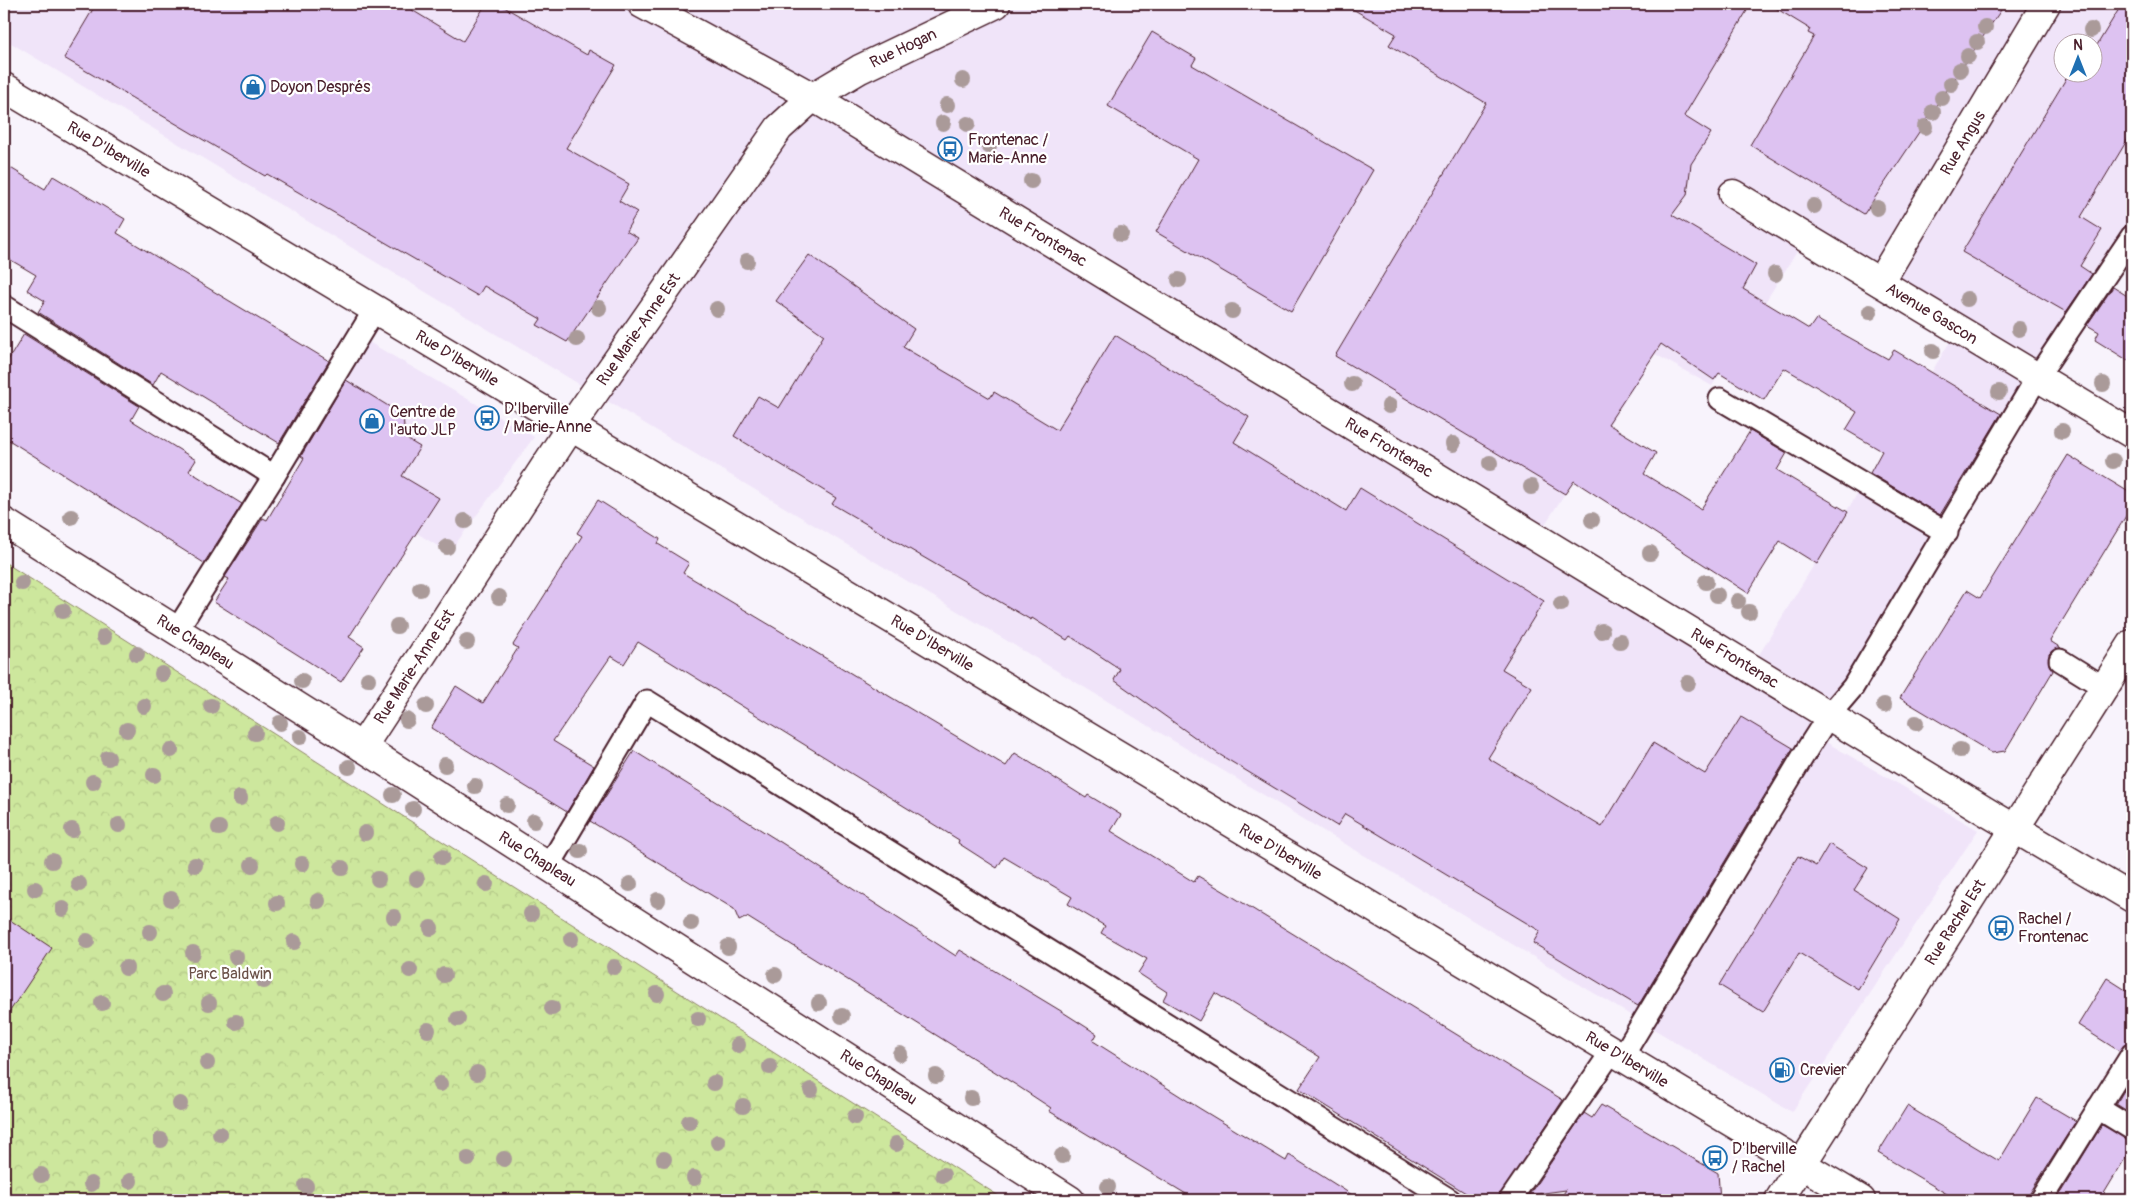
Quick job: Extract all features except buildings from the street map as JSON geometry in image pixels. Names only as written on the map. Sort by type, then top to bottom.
[{"type":"main road","name":"Rue Frontenac","points":[[642,4],[813,97],[2015,830],[2132,898]]},
{"type":"main road","name":"Rue Hogan","points":[[813,97],[860,68],[996,4]]},
{"type":"main road","name":"Rue Angus","points":[[1880,282],[2046,4]]},
{"type":"main road","name":"Rue D'Iberville","points":[[4,87],[374,309],[572,425],[1861,1200]]},
{"type":"main road","name":"Rue Marie-Anne Est","points":[[362,747],[572,425],[768,142],[779,128],[813,97]]},
{"type":"main road","name":"Avenue Gascon","points":[[1733,194],[2132,434]]},
{"type":"main road","name":"Rue Chapleau","points":[[4,522],[362,747],[1070,1200]]},
{"type":"main road","name":"Rue Rachel Est","points":[[1779,1200],[2132,644]]},
{"type":"lane","points":[[1510,1200],[1617,1054],[1829,716],[1853,687],[1947,533],[2038,376],[2132,236]]},
{"type":"lane","points":[[4,306],[274,476]]},
{"type":"lane","points":[[176,630],[274,476],[374,309]]},
{"type":"lane","points":[[1720,399],[1947,533]]},
{"type":"lane","points":[[2060,660],[2105,688]]},
{"type":"lane","points":[[549,866],[647,702],[1450,1200]]},
{"type":"lane","points":[[2041,1200],[2132,1054]]},
{"type":"lane","points":[[2098,1108],[2132,1129]]},
{"type":"shaded area","points":[[4,4],[2132,4],[2132,212],[1947,533],[1855,701],[1819,738],[1978,830],[1792,1112],[4,39]],"holes":[[[1805,239],[1959,327],[1754,663],[1540,532],[1655,354],[1712,386]]]},
{"type":"shaded area","points":[[353,333],[534,437],[449,553],[284,451]]},
{"type":"green space","name":"Parc Baldwin","points":[[4,562],[1005,1200],[4,1200]]},
{"type":"place","name":"Doyon Després","points":[[253,87]]},
{"type":"place","name":"Frontenac / Marie-Anne","points":[[950,149]]},
{"type":"place","name":"D'Iberville / Marie-Anne","points":[[487,418]]},
{"type":"place","name":"Centre de l'auto JLP","points":[[372,421]]},
{"type":"place","name":"Rachel / Frontenac","points":[[2001,928]]},
{"type":"place","name":"Crevier","points":[[1782,1070]]},
{"type":"place","name":"D'Iberville / Rachel","points":[[1715,1158]]}]
